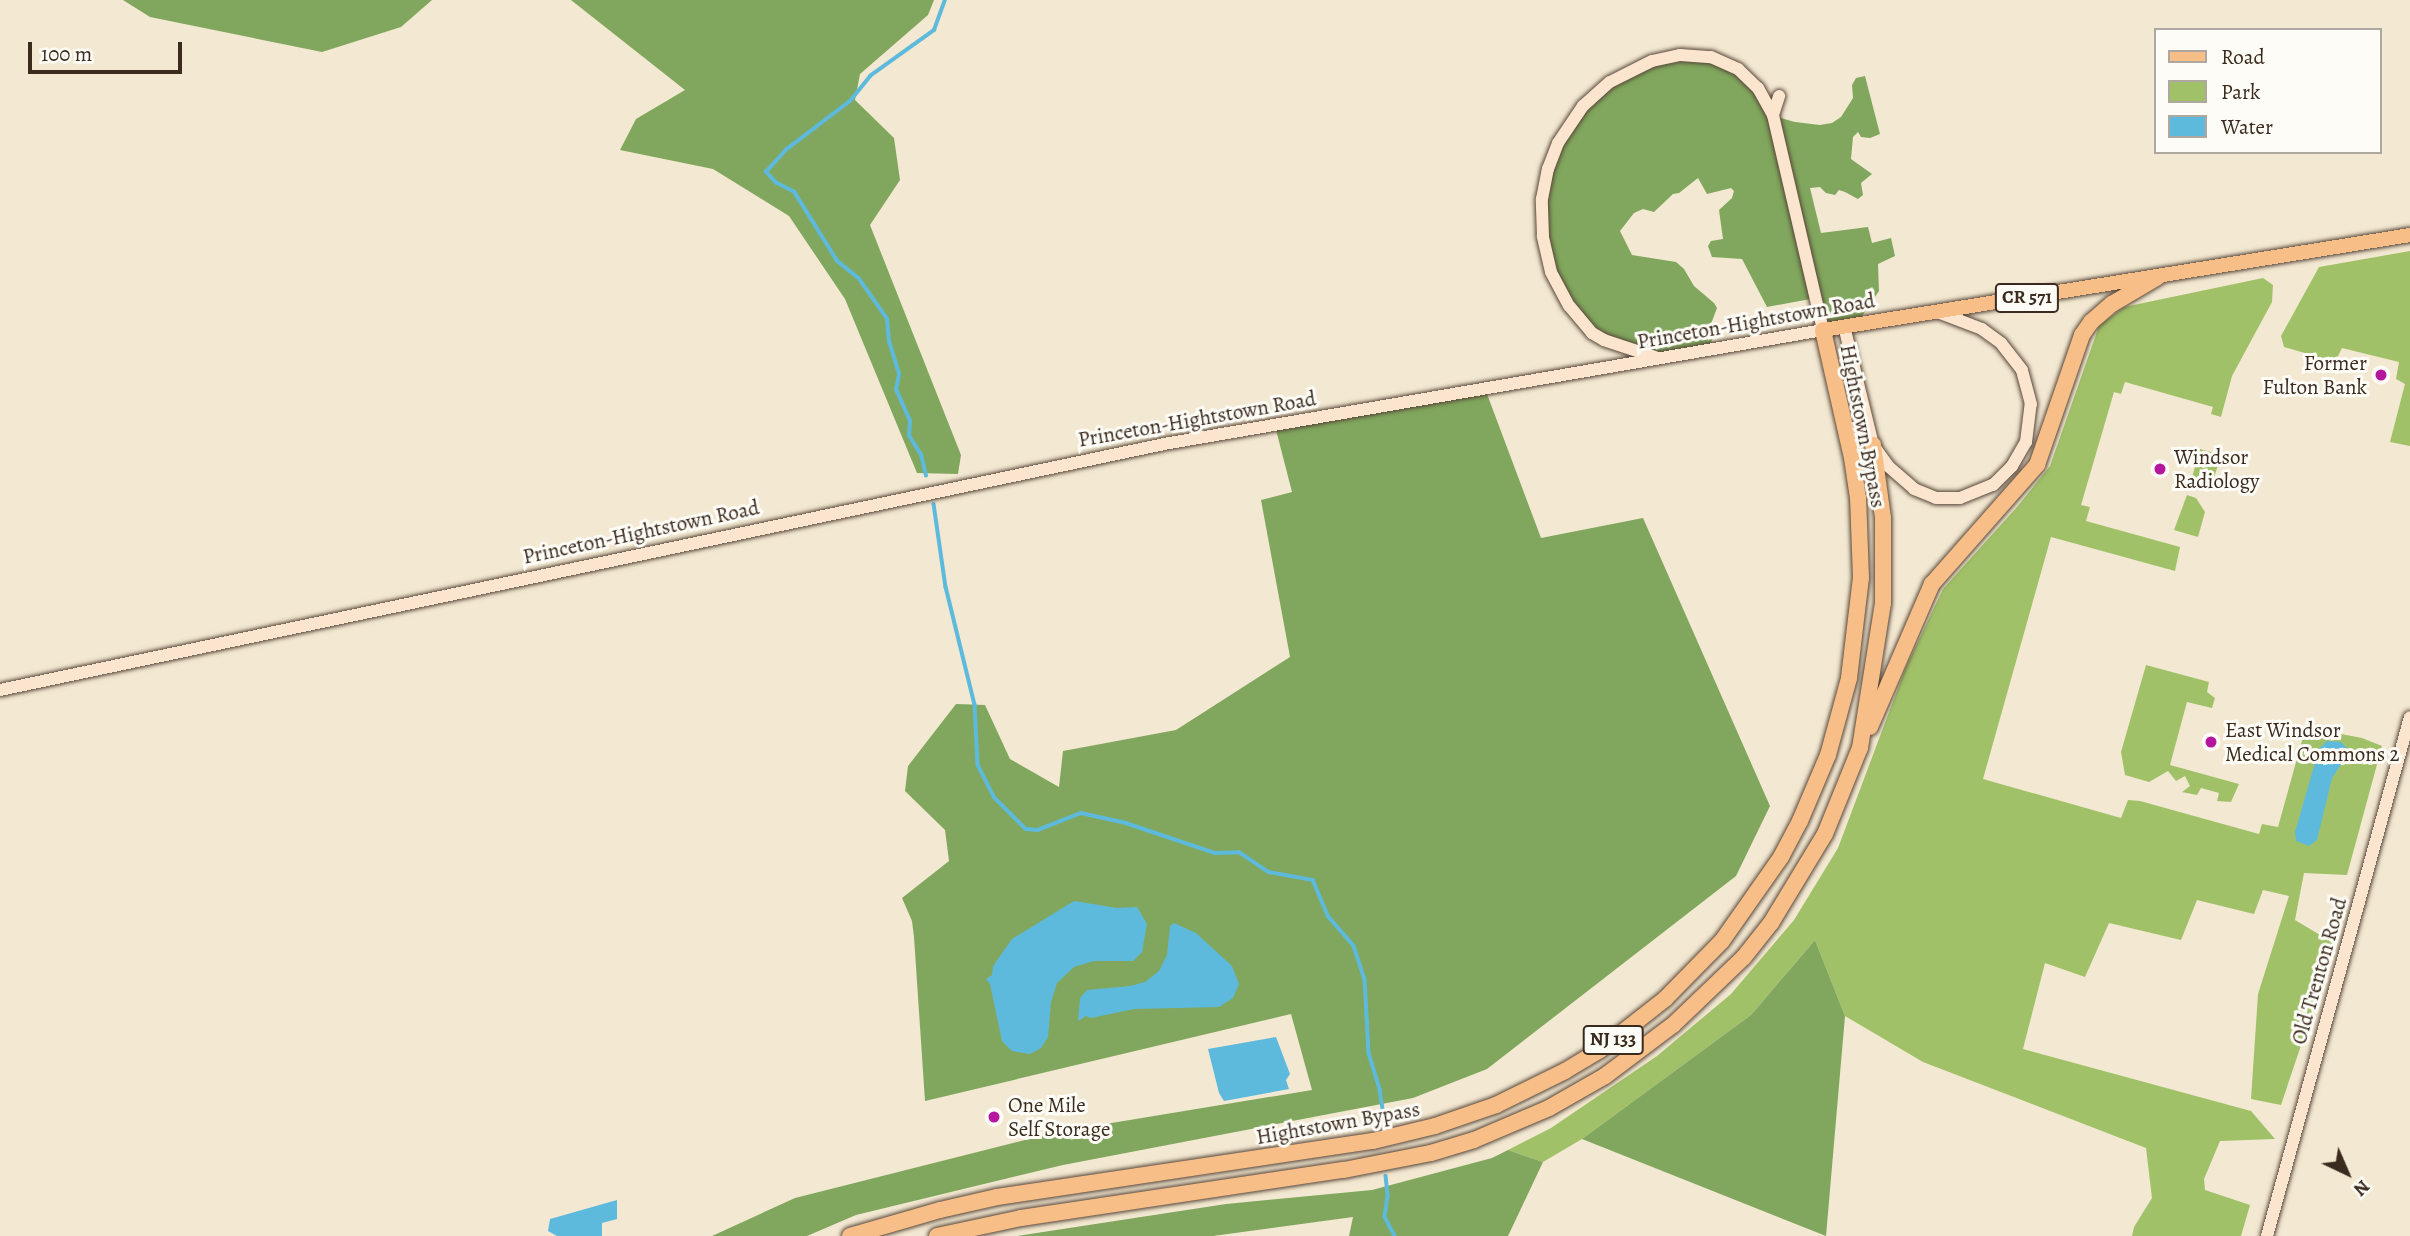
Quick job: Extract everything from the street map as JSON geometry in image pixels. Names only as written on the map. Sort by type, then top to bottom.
[{"type":"highway","points":[[1860,748],[1931,583],[2037,465],[2082,335],[2091,322],[2112,304],[2158,277]]},
{"type":"highway","name":"Hightstown Bypass","points":[[850,1236],[940,1210],[998,1197],[1373,1141],[1436,1126],[1496,1105],[1565,1071],[1611,1042],[1665,999],[1722,941],[1781,857],[1800,821],[1828,755],[1849,678],[1859,608],[1860,525],[1852,458],[1823,330]]},
{"type":"highway","name":"Hightstown Bypass","points":[[937,1236],[1021,1218],[1388,1163],[1474,1139],[1549,1108],[1640,1051],[1673,1025],[1744,957],[1771,923],[1825,834],[1860,748],[1876,666],[1883,603],[1883,518],[1873,445]]},
{"type":"main road","points":[[1659,359],[1604,341],[1592,332],[1569,306],[1546,255],[1541,218],[1545,182],[1558,143],[1574,117],[1610,82],[1652,61],[1680,55],[1711,57],[1738,69],[1758,88],[1773,116],[1823,330]]},
{"type":"main road","points":[[1773,116],[1779,96]]},
{"type":"main road","name":"Princeton-Hightstown Road","points":[[0,690],[1164,444],[1823,330],[2410,235]]},
{"type":"main road","points":[[1873,445],[1888,466],[1914,489],[1949,499],[1971,496],[1993,485],[2020,455],[2030,429],[2031,404],[2026,381],[2016,359],[1992,335],[1940,313]]},
{"type":"main road","name":"Hightstown Bypass","points":[[1844,327],[1873,445]]},
{"type":"main road","name":"Old Trenton Road","points":[[2267,1236],[2410,717]]},
{"type":"green space","points":[[123,0],[432,0],[401,27],[322,52],[150,17]]},
{"type":"green space","points":[[571,0],[934,0],[928,15],[860,74],[855,100],[894,138],[900,180],[870,225],[961,455],[958,474],[917,473],[845,299],[789,216],[713,169],[620,150],[636,119],[685,90]]},
{"type":"green space","points":[[1680,55],[1738,69],[1774,116],[1820,125],[1832,123],[1841,117],[1853,98],[1852,85],[1856,78],[1865,76],[1880,134],[1870,138],[1861,137],[1858,132],[1853,137],[1851,159],[1872,174],[1861,183],[1863,195],[1858,199],[1839,190],[1835,195],[1826,193],[1820,187],[1810,188],[1821,233],[1868,227],[1872,243],[1891,238],[1895,256],[1878,264],[1879,291],[1856,325],[1823,330],[1816,298],[1767,307],[1742,259],[1712,257],[1708,246],[1711,241],[1723,239],[1719,210],[1732,198],[1734,191],[1731,188],[1707,194],[1698,178],[1679,193],[1673,194],[1654,212],[1643,209],[1634,213],[1620,231],[1632,255],[1676,262],[1684,269],[1694,286],[1714,303],[1717,308],[1711,324],[1712,349],[1659,359],[1604,340],[1583,323],[1546,255],[1548,169],[1596,93]]},
{"type":"green space","points":[[2410,251],[2410,446],[2390,442],[2405,384],[2396,379],[2399,362],[2342,348],[2335,362],[2284,347],[2281,336],[2319,267]]},
{"type":"green space","points":[[2263,278],[2273,285],[2272,302],[2232,376],[2221,417],[2211,414],[2213,407],[2125,382],[2121,394],[2114,392],[2081,505],[2090,507],[2086,521],[2180,547],[2175,571],[2051,537],[1983,779],[2121,818],[2128,800],[2140,801],[2259,834],[2262,824],[2278,827],[2303,737],[2310,728],[2362,738],[2382,746],[2347,875],[2304,873],[2295,920],[2335,944],[2281,1105],[2251,1099],[2258,994],[2289,896],[2263,890],[2254,914],[2197,900],[2181,940],[2109,923],[2085,977],[2045,963],[2023,1049],[2251,1111],[2275,1139],[2220,1141],[2204,1179],[2205,1190],[2250,1205],[2241,1236],[2132,1236],[2134,1227],[2152,1198],[2146,1148],[1923,1062],[1845,1016],[1815,940],[1751,1015],[1582,1139],[1543,1162],[1508,1150],[1551,1128],[1657,1056],[1731,994],[1794,920],[1838,848],[1906,667],[1943,589],[2050,466],[2099,326],[2124,307]]},
{"type":"green space","points":[[1487,394],[1541,538],[1643,518],[1770,806],[1736,876],[1487,1069],[1413,1098],[1063,1165],[856,1215],[807,1236],[712,1236],[795,1198],[1057,1132],[1312,1090],[1291,1014],[925,1101],[914,937],[912,921],[902,898],[949,861],[945,830],[905,791],[908,766],[956,704],[985,705],[1010,759],[1059,787],[1063,751],[1176,730],[1290,657],[1261,500],[1292,492],[1274,422]]},
{"type":"green space","points":[[2200,449],[2221,455],[2214,478],[2207,478],[2200,484],[2191,481]]},
{"type":"green space","points":[[2187,495],[2196,498],[2205,512],[2198,537],[2174,530]]},
{"type":"green space","points":[[2146,665],[2209,682],[2207,692],[2215,698],[2212,708],[2187,702],[2170,765],[2239,784],[2231,802],[2217,801],[2219,793],[2201,788],[2197,795],[2182,792],[2190,786],[2185,776],[2176,781],[2168,771],[2149,782],[2125,775],[2121,752]]},
{"type":"green space","points":[[1815,940],[1845,1016],[1826,1236],[1582,1139],[1751,1015]]},
{"type":"green space","points":[[1508,1150],[1543,1162],[1508,1236],[1349,1236],[1353,1217],[1213,1236],[1017,1236],[1226,1204],[1372,1190],[1492,1158]]},
{"type":"water","points":[[2327,741],[2341,742],[2350,751],[2332,778],[2317,840],[2309,846],[2296,841],[2295,832],[2319,749]]},
{"type":"water","points":[[1074,901],[1117,908],[1137,907],[1147,924],[1142,952],[1133,961],[1094,961],[1074,967],[1057,983],[1051,1002],[1048,1037],[1041,1048],[1030,1054],[1012,1051],[1002,1041],[990,984],[986,979],[992,975],[993,966],[1012,939]]},
{"type":"water","points":[[1174,923],[1196,933],[1232,966],[1239,984],[1233,998],[1219,1007],[1134,1009],[1091,1018],[1086,1016],[1078,1021],[1080,998],[1087,990],[1130,986],[1145,982],[1159,971],[1167,955],[1170,926]]},
{"type":"water","points":[[1276,1037],[1290,1074],[1286,1080],[1289,1089],[1224,1101],[1219,1093],[1208,1049]]},
{"type":"water","points":[[617,1200],[617,1219],[602,1223],[602,1236],[557,1236],[548,1231],[550,1219]]},
{"type":"waterway","points":[[926,476],[921,455],[909,436],[910,421],[896,390],[899,374],[889,342],[887,319],[859,279],[837,261],[794,192],[776,183],[766,172],[787,149],[850,101],[870,76],[934,30],[945,0]]},
{"type":"waterway","points":[[934,504],[946,587],[975,705],[978,765],[994,797],[1026,829],[1038,830],[1081,813],[1126,823],[1215,853],[1239,852],[1269,872],[1313,880],[1328,916],[1354,946],[1365,979],[1369,1053],[1380,1090],[1386,1127]]},
{"type":"waterway","points":[[1386,1176],[1388,1196],[1385,1217],[1395,1236]]},
{"type":"place","name":"Former Fulton Bank","points":[[2381,375]]},
{"type":"place","name":"Windsor Radiology","points":[[2160,469]]},
{"type":"place","name":"East Windsor Medical Commons 2","points":[[2211,742]]},
{"type":"place","name":"One Mile Self Storage","points":[[994,1117]]}]
